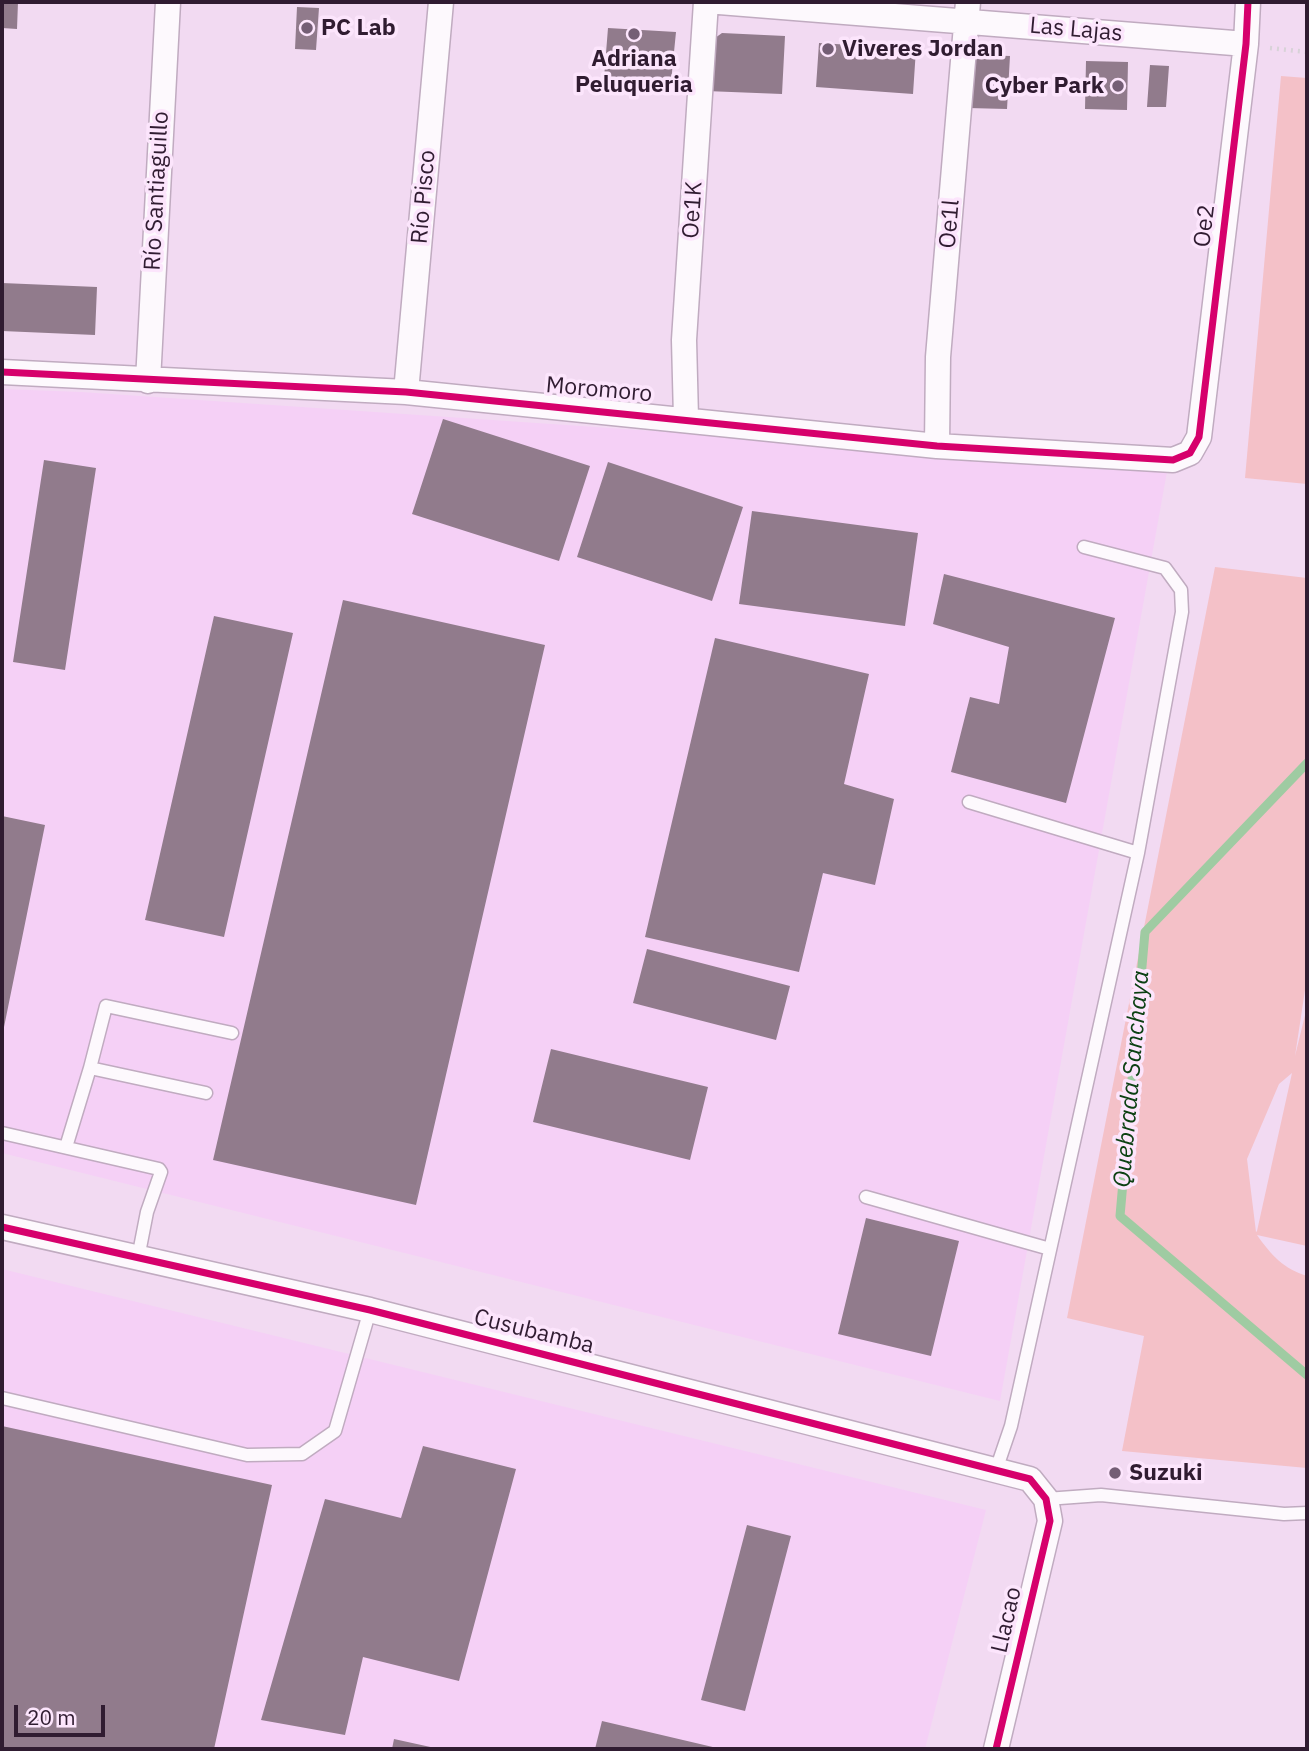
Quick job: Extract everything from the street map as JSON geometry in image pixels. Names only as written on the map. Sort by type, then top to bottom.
[{"type":"street","name":"Río Santiaguillo","points":[[148,381],[168,2]]},
{"type":"street","name":"Río Pisco","points":[[406,392],[442,2]]},
{"type":"street","name":"Oe1K","points":[[686,418],[684,340],[706,2]]},
{"type":"street","name":"Las Lajas","points":[[719,2],[967,11],[1246,44]]},
{"type":"street","name":"Oe2","points":[[1190,453],[1199,437],[1246,44],[1248,2]]},
{"type":"street","name":"Oe1l","points":[[937,446],[938,357],[967,11]]},
{"type":"street","name":"Moromoro","points":[[2,372],[406,392],[686,418],[937,446],[1173,460],[1190,453]]},
{"type":"street","name":"Cusubamba","points":[[2,1227],[370,1310],[996,1470],[1030,1479],[1046,1499]]},
{"type":"street","name":"Llacao","points":[[996,1749],[1050,1521],[1046,1499]]},
{"type":"lane","points":[[996,1470],[1011,1426],[1138,853],[1182,612],[1181,590],[1165,568],[1084,547]]},
{"type":"lane","points":[[969,802],[1138,853]]},
{"type":"lane","points":[[66,1146],[106,1006],[232,1032]]},
{"type":"lane","points":[[90,1068],[205,1093]]},
{"type":"lane","points":[[2,1133],[66,1146],[161,1171],[138,1258]]},
{"type":"lane","points":[[866,1197],[1051,1249]]},
{"type":"lane","points":[[2,1398],[247,1455],[302,1454],[335,1431],[370,1310]]},
{"type":"lane","points":[[1046,1499],[1101,1495],[1284,1514],[1307,1513]]},
{"type":"path","points":[[1246,44],[1307,52]]},
{"type":"shaded area","points":[[1281,76],[1307,78],[1307,484],[1245,478]]},
{"type":"shaded area","points":[[2,389],[81,392],[1168,466],[1000,1401],[2,1153]]},
{"type":"shaded area","points":[[1215,567],[1307,578],[1307,977],[1295,1056],[1307,1007],[1307,1246],[1257,1235],[1279,1260],[1307,1276],[1307,1468],[1122,1451],[1144,1336],[1067,1318]],"holes":[[[1292,1073],[1257,1231],[1247,1159],[1279,1084]]]},
{"type":"shaded area","points":[[2,1269],[986,1510],[925,1749],[2,1749]]},
{"type":"building","points":[[2,2],[18,2],[17,29],[2,28]]},
{"type":"building","name":"PC Lab","points":[[297,7],[319,8],[316,50],[295,49]]},
{"type":"building","points":[[608,28],[676,32],[671,82],[604,78]]},
{"type":"building","points":[[722,33],[785,36],[782,94],[706,91],[708,43]]},
{"type":"building","points":[[819,43],[916,49],[913,94],[816,87]]},
{"type":"building","points":[[981,55],[1010,56],[1007,109],[968,108],[970,61]]},
{"type":"building","points":[[1086,61],[1128,62],[1127,110],[1085,109]]},
{"type":"building","points":[[1150,65],[1169,66],[1166,107],[1147,107]]},
{"type":"building","points":[[2,283],[97,287],[95,335],[2,331]]},
{"type":"building","points":[[443,419],[590,466],[559,561],[412,514]]},
{"type":"building","points":[[44,460],[96,468],[65,670],[13,662]]},
{"type":"building","points":[[608,462],[743,507],[712,601],[577,557]]},
{"type":"building","points":[[752,511],[918,533],[905,626],[739,604]]},
{"type":"building","points":[[944,574],[1115,618],[1066,803],[951,772],[970,697],[999,704],[1009,647],[933,624]]},
{"type":"building","points":[[343,600],[545,645],[416,1205],[213,1160]]},
{"type":"building","points":[[214,616],[293,633],[224,937],[145,920]]},
{"type":"building","points":[[715,638],[869,674],[844,784],[894,799],[875,885],[823,873],[799,972],[645,937]]},
{"type":"building","points":[[2,816],[45,825],[3,1032],[2,1032]]},
{"type":"building","points":[[647,949],[790,986],[776,1040],[633,1003]]},
{"type":"building","points":[[551,1049],[708,1087],[690,1160],[533,1122]]},
{"type":"building","points":[[866,1218],[959,1241],[931,1356],[838,1334]]},
{"type":"building","points":[[2,1426],[272,1485],[214,1749],[2,1749]]},
{"type":"building","points":[[423,1446],[516,1469],[459,1681],[363,1657],[345,1735],[261,1720],[325,1499],[401,1518]]},
{"type":"building","points":[[747,1525],[791,1536],[745,1711],[701,1700]]},
{"type":"building","points":[[602,1721],[717,1748],[717,1749],[595,1749]]},
{"type":"building","points":[[394,1739],[435,1748],[435,1749],[392,1749]]},
{"type":"waterway","name":"Quebrada Sanchaya","points":[[1307,763],[1145,932],[1120,1216],[1307,1375]]},
{"type":"cycle path","points":[[2,372],[406,392],[937,446],[1173,460],[1190,453],[1199,437],[1246,44],[1248,2]]},
{"type":"cycle path","points":[[2,1227],[370,1310],[1030,1479],[1046,1499],[1050,1521],[996,1749]]},
{"type":"place","name":"PC Lab","points":[[307,28]]},
{"type":"place","name":"Adriana Peluqueria","points":[[634,34]]},
{"type":"place","name":"Viveres Jordan","points":[[828,49]]},
{"type":"place","name":"Cyber Park","points":[[1118,86]]},
{"type":"place","name":"Suzuki","points":[[1115,1473]]}]
